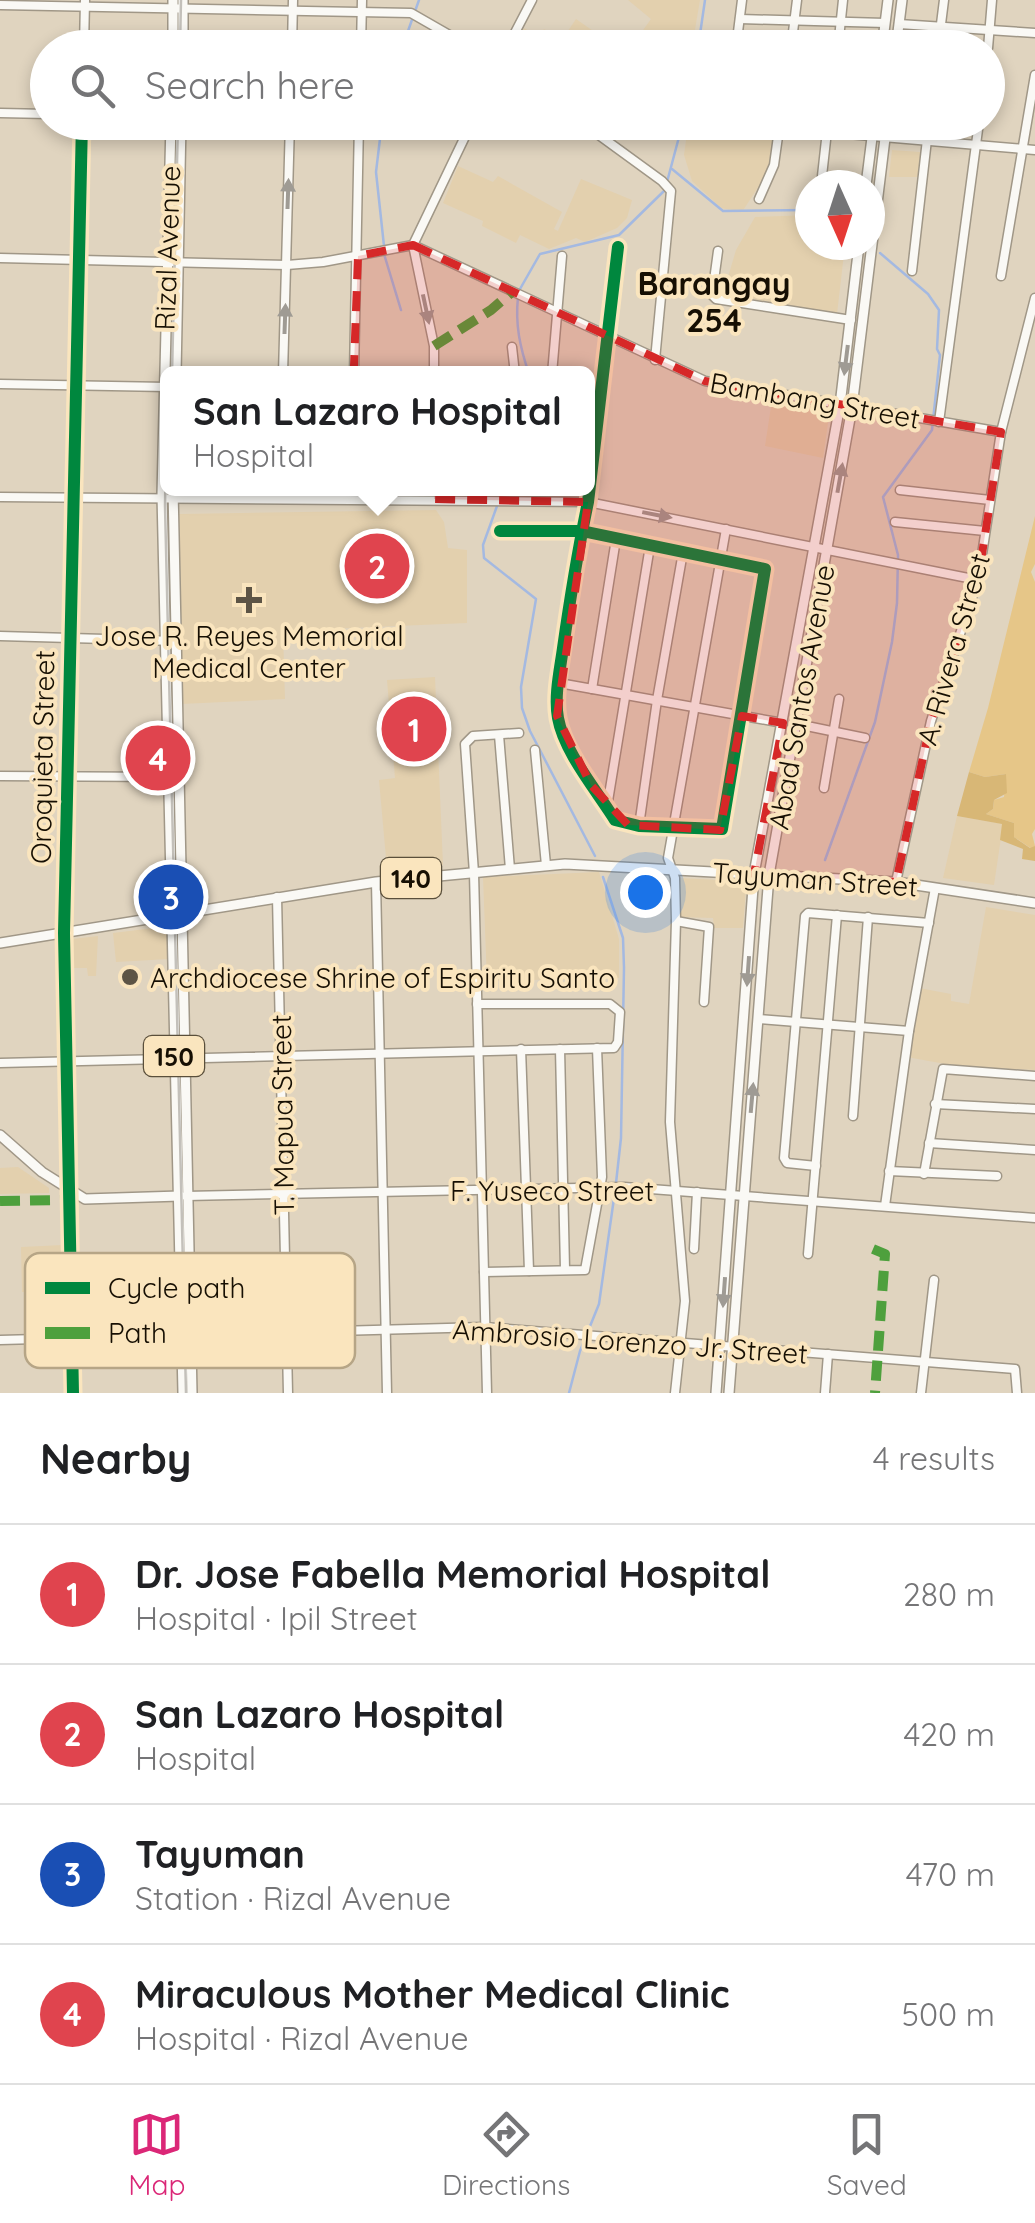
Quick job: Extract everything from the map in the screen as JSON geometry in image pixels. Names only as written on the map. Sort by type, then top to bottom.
[{"type":"main road","points":[[884,30],[888,0]]},
{"type":"main road","points":[[898,30],[902,0]]},
{"type":"main road","points":[[174,30],[178,4]]},
{"type":"main road","points":[[178,4],[181,30]]},
{"type":"main road","name":"Rizal Avenue","points":[[171,140],[176,366]]},
{"type":"main road","name":"Rizal Avenue","points":[[166,366],[181,140]]},
{"type":"main road","points":[[868,170],[872,140]]},
{"type":"main road","name":"Abad Santos Avenue","points":[[728,1393],[769,875],[852,407],[885,140]]},
{"type":"main road","name":"Abad Santos Avenue","points":[[716,1393],[754,874],[840,405],[856,260]]},
{"type":"main road","name":"Rizal Avenue","points":[[166,496],[184,1253]]},
{"type":"main road","name":"Rizal Avenue","points":[[167,501],[169,496]]},
{"type":"main road","name":"Tayuman Street","points":[[0,943],[376,882],[584,864],[896,882],[1035,902]]},
{"type":"main road","points":[[0,1134],[68,1194]]},
{"type":"main road","name":"F. Yuseco Street","points":[[68,1194],[86,1199],[182,1196]]},
{"type":"main road","name":"Rizal Avenue","points":[[183,1393],[184,1368]]},
{"type":"main road","name":"Rizal Avenue","points":[[189,1368],[192,1393]]},
{"type":"street","points":[[361,30],[362,0]]},
{"type":"street","points":[[516,30],[532,0]]},
{"type":"street","points":[[738,30],[742,0]]},
{"type":"street","points":[[794,30],[797,0]]},
{"type":"street","points":[[840,30],[844,0]]},
{"type":"street","points":[[940,30],[944,0]]},
{"type":"street","points":[[899,24],[990,30],[992,0]]},
{"type":"street","points":[[84,30],[85,3]]},
{"type":"street","points":[[0,5],[292,5],[406,12],[441,30]]},
{"type":"street","points":[[740,19],[885,23]]},
{"type":"street","points":[[1005,31],[1035,33]]},
{"type":"street","points":[[1001,276],[1035,75]]},
{"type":"street","points":[[0,113],[30,114]]},
{"type":"street","name":"Oroquieta Street","points":[[70,1253],[64,932],[81,140]]},
{"type":"street","points":[[283,366],[289,140]]},
{"type":"street","points":[[354,366],[359,140]]},
{"type":"street","points":[[434,366],[434,346],[413,245],[464,140]]},
{"type":"street","points":[[606,140],[670,190],[654,360]]},
{"type":"street","points":[[759,199],[774,165],[777,140]]},
{"type":"street","points":[[823,170],[826,140]]},
{"type":"street","points":[[906,140],[1035,150]]},
{"type":"street","points":[[934,421],[976,140]]},
{"type":"street","points":[[912,271],[926,142]]},
{"type":"street","points":[[0,258],[286,265],[413,245]]},
{"type":"street","name":"Bambang Street","points":[[413,245],[705,381],[1000,432]]},
{"type":"street","points":[[595,445],[618,246]]},
{"type":"street","points":[[718,251],[712,295],[716,299],[850,320]]},
{"type":"street","points":[[553,366],[562,256]]},
{"type":"street","name":"A. Rivera Street","points":[[896,882],[931,721],[978,580],[1000,432],[1035,298]]},
{"type":"street","points":[[512,347],[515,366]]},
{"type":"street","points":[[0,384],[160,387]]},
{"type":"street","points":[[900,490],[990,500]]},
{"type":"street","points":[[0,497],[167,501],[358,496]]},
{"type":"street","points":[[460,496],[588,502],[978,580]]},
{"type":"street","points":[[500,532],[582,531],[764,569],[722,829],[639,826],[615,820],[577,760],[559,722],[558,683],[582,531],[589,496]]},
{"type":"street","points":[[895,522],[985,531]]},
{"type":"street","points":[[675,1393],[685,1301],[670,1122],[676,920],[668,858],[726,529]]},
{"type":"street","points":[[592,689],[616,539]]},
{"type":"street","points":[[607,806],[650,546]]},
{"type":"street","points":[[639,826],[656,700],[683,552]]},
{"type":"street","points":[[0,636],[172,641]]},
{"type":"street","points":[[558,683],[783,723]]},
{"type":"street","points":[[824,788],[840,699]]},
{"type":"street","points":[[797,724],[865,738]]},
{"type":"street","points":[[487,1393],[474,872],[466,744],[473,736],[519,733]]},
{"type":"street","points":[[499,735],[510,868]]},
{"type":"street","points":[[536,750],[546,866]]},
{"type":"street","points":[[0,776],[173,777]]},
{"type":"street","points":[[376,882],[387,1393]]},
{"type":"street","points":[[884,1206],[935,888]]},
{"type":"street","name":"T. Mapua Street","points":[[277,898],[285,1253]]},
{"type":"street","points":[[816,1166],[785,1161],[806,914],[929,922]]},
{"type":"street","points":[[808,1254],[837,915]]},
{"type":"street","points":[[853,1116],[868,917]]},
{"type":"street","points":[[676,920],[710,927],[704,1002]]},
{"type":"street","points":[[0,1064],[614,1048],[618,1042],[620,1012],[610,1004],[477,1004]]},
{"type":"street","points":[[759,1019],[909,1032]]},
{"type":"street","points":[[484,1272],[585,1270],[604,1188],[598,1048]]},
{"type":"street","points":[[521,1049],[529,1271]]},
{"type":"street","points":[[560,1049],[565,1270]]},
{"type":"street","points":[[924,1174],[943,1069],[1035,1076]]},
{"type":"street","points":[[935,1104],[1035,1109]]},
{"type":"street","points":[[929,1143],[1035,1150]]},
{"type":"street","points":[[889,1171],[997,1176]]},
{"type":"street","name":"F. Yuseco Street","points":[[182,1196],[624,1187],[1035,1218]]},
{"type":"street","points":[[694,1250],[696,1192]]},
{"type":"street","points":[[921,1393],[934,1280]]},
{"type":"street","name":"Ambrosio Lorenzo Jr. Street","points":[[355,1332],[484,1327],[1016,1369],[1017,1393]]},
{"type":"street","name":"Ambrosio Lorenzo Jr. Street","points":[[0,1340],[25,1339]]},
{"type":"street","points":[[825,1393],[828,1354]]},
{"type":"street","name":"Oroquieta Street","points":[[73,1368],[73,1393]]},
{"type":"street","name":"T. Mapua Street","points":[[287,1368],[288,1393]]},
{"type":"highlighted area","points":[[413,245],[705,381],[1001,432],[978,580],[931,721],[896,882],[754,874],[783,723],[742,716],[720,830],[628,825],[591,785],[557,716],[588,502],[434,499],[434,395],[353,393],[358,256]]},
{"type":"shaded area","points":[[628,0],[700,0],[695,30],[643,30],[651,19]]},
{"type":"shaded area","points":[[576,19],[592,30],[569,30]]},
{"type":"shaded area","points":[[686,140],[772,140],[768,172],[742,212],[721,208],[692,181],[684,155]]},
{"type":"shaded area","points":[[892,150],[920,152],[921,177],[889,177]]},
{"type":"shaded area","points":[[458,166],[493,182],[498,176],[562,212],[554,229],[558,231],[581,179],[632,200],[627,218],[617,228],[585,242],[576,238],[549,249],[520,235],[516,243],[482,226],[483,221],[443,203]]},
{"type":"shaded area","points":[[795,216],[795,260],[843,260],[837,314],[723,294],[736,250],[755,217]]},
{"type":"shaded area","points":[[772,400],[830,409],[823,458],[765,446]]},
{"type":"shaded area","points":[[436,510],[444,522],[448,548],[467,550],[467,623],[283,631],[285,699],[181,704],[178,514]]},
{"type":"shaded area","points":[[1035,516],[1035,564],[1031,572],[1035,582],[1032,849],[1014,837],[1014,823],[986,814],[993,809],[994,800],[1004,797],[1006,774],[985,777],[969,772]]},
{"type":"shaded area","points":[[435,677],[443,865],[387,869],[379,780],[395,778],[387,680]]},
{"type":"shaded area","points":[[969,772],[985,777],[1006,774],[1007,793],[994,800],[993,809],[986,814],[1014,823],[1014,837],[1030,848],[1035,846],[1035,861],[1022,859],[1023,849],[1000,840],[1002,824],[957,816]]},
{"type":"shaded area","points":[[957,816],[1003,824],[994,885],[943,878]]},
{"type":"shaded area","points":[[599,872],[619,939],[619,978],[487,981],[483,877]]},
{"type":"shaded area","points":[[679,878],[740,881],[746,889],[743,928],[714,928],[713,918],[678,917]]},
{"type":"shaded area","points":[[986,907],[1035,915],[1035,1070],[956,1066],[907,1057],[919,988],[951,994],[951,1001],[969,1004]]},
{"type":"shaded area","points":[[162,927],[167,933],[169,959],[116,962],[113,933]]},
{"type":"shaded area","points":[[98,936],[96,976],[88,976],[87,968],[73,968],[72,939]]},
{"type":"shaded area","points":[[18,1167],[49,1188],[49,1193],[0,1194],[0,1168]]},
{"type":"shaded area","points":[[63,1245],[63,1253],[25,1253],[25,1292],[22,1292],[21,1247]]},
{"type":"waterway","points":[[408,30],[419,0]]},
{"type":"waterway","points":[[701,30],[705,0]]},
{"type":"waterway","points":[[380,140],[376,172],[384,246]]},
{"type":"waterway","points":[[667,182],[678,140]]},
{"type":"waterway","points":[[672,169],[723,211],[795,210]]},
{"type":"waterway","points":[[520,289],[540,254],[619,235],[665,190]]},
{"type":"waterway","points":[[384,254],[401,310]]},
{"type":"waterway","points":[[825,860],[875,722],[892,642],[898,555],[883,497],[932,430],[940,355],[939,310],[928,294],[885,257]]},
{"type":"waterway","points":[[518,297],[519,336],[526,366]]},
{"type":"waterway","points":[[497,506],[483,545],[484,558],[536,599],[521,687],[522,708],[595,856]]},
{"type":"waterway","points":[[603,877],[623,938],[621,1138],[616,1183]]},
{"type":"waterway","points":[[569,1393],[599,1304],[615,1191]]},
{"type":"tram line","points":[[180,30],[181,0]]},
{"type":"tram line","points":[[172,366],[178,140]]},
{"type":"tram line","points":[[165,496],[183,1253]]},
{"type":"tram line","points":[[185,1368],[186,1393]]},
{"type":"marked path","points":[[434,346],[512,292]]},
{"type":"marked path","points":[[0,1201],[68,1200]]},
{"type":"marked path","points":[[873,1249],[885,1254],[875,1393]]},
{"type":"cycle path","points":[[70,1253],[64,933],[82,140]]},
{"type":"cycle path","points":[[595,442],[618,247]]},
{"type":"cycle path","points":[[582,531],[589,496]]},
{"type":"cycle path","points":[[500,531],[582,531]]},
{"type":"cycle path","points":[[582,531],[765,569],[722,829],[639,826],[615,820],[561,731],[558,683],[582,531]]},
{"type":"cycle path","points":[[73,1368],[73,1393]]},
{"type":"place","name":"San Lazaro Hospital","points":[[377,566]]},
{"type":"place","name":"Jose R. Reyes Memorial Medical Center","points":[[249,600]]},
{"type":"place","name":"Dr. Jose Fabella Memorial Hospital","points":[[414,729]]},
{"type":"place","name":"Miraculous Mother Medical Clinic","points":[[158,758]]},
{"type":"place","name":"Tayuman","points":[[171,897]]},
{"type":"place","name":"Archdiocese Shrine of Espiritu Santo","points":[[130,977]]},
{"type":"district","name":"Barangay 254","points":[[714,302]]}]
